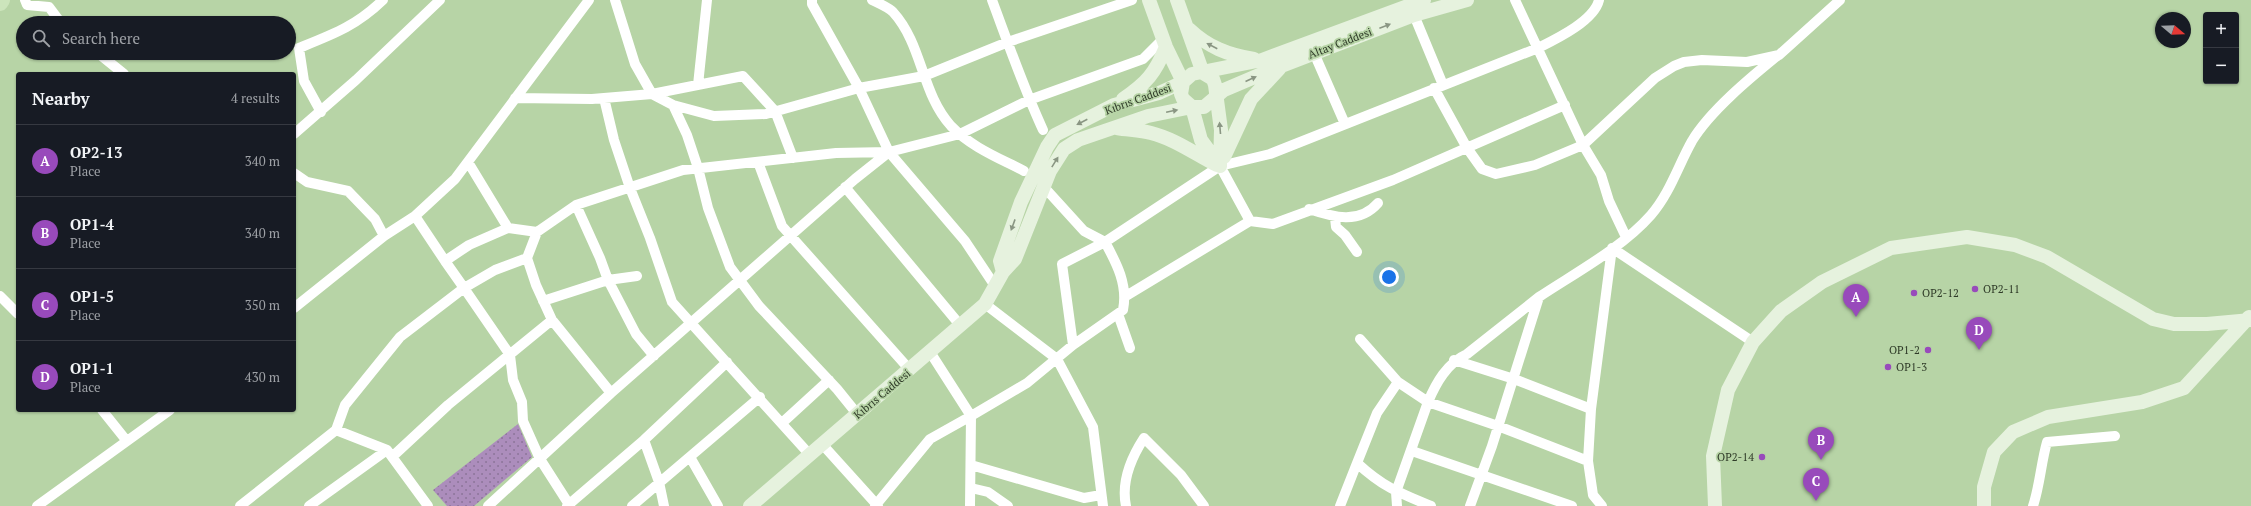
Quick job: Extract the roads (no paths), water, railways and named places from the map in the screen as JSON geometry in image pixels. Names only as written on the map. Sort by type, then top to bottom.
[{"type":"main road","points":[[1149,0],[1165,43],[1183,82]]},
{"type":"main road","points":[[1176,0],[1203,73]]},
{"type":"main road","name":"Altay Caddesi","points":[[1203,73],[1262,60],[1424,0]]},
{"type":"main road","name":"Altay Caddesi","points":[[1216,96],[1282,65],[1414,15],[1467,0]]},
{"type":"main road","points":[[1186,25],[1202,41],[1217,49],[1235,56],[1262,60]]},
{"type":"main road","points":[[1114,105],[1135,91],[1156,71],[1165,43]]},
{"type":"main road","points":[[1220,166],[1232,136],[1251,99],[1282,65]]},
{"type":"main road","points":[[1203,73],[1213,79],[1216,90],[1221,130],[1220,166],[1201,140],[1192,107],[1183,99],[1181,88],[1183,82],[1192,74],[1203,73]]},
{"type":"main road","name":"Kıbrıs Caddesi","points":[[1003,272],[1000,261],[1022,202],[1047,147],[1055,135],[1114,105],[1160,93],[1183,82]]},
{"type":"main road","points":[[1192,107],[1204,107],[1209,105],[1216,96]]},
{"type":"main road","name":"Kıbrıs Caddesi","points":[[750,506],[858,415],[985,304],[1003,272],[1015,259],[1050,171],[1064,149],[1078,140],[1148,116],[1192,107]]},
{"type":"main road","points":[[1114,128],[1151,133],[1182,144],[1191,152],[1220,166]]},
{"type":"main road","points":[[1715,506],[1713,456],[1728,390],[1753,342],[1781,311],[1822,282],[1891,248],[1967,237],[2015,245],[2047,257],[2153,319],[2174,324],[2207,324],[2249,318]]},
{"type":"main road","points":[[1984,506],[1984,487],[1994,452],[2013,432],[2048,417],[2142,402],[2184,388],[2249,318]]},
{"type":"street","points":[[25,0],[27,6],[49,7],[56,16]]},
{"type":"street","points":[[320,112],[304,81],[299,48],[347,28],[367,15],[383,0]]},
{"type":"street","points":[[296,132],[320,112],[440,0]]},
{"type":"street","points":[[296,306],[384,236],[414,216],[455,179],[589,0]]},
{"type":"street","points":[[615,0],[635,64],[652,94],[673,105],[714,116],[766,114],[859,88],[924,76],[1008,42],[1132,0]]},
{"type":"street","points":[[698,85],[707,0]]},
{"type":"street","points":[[812,0],[859,88],[888,152],[965,241],[995,286]]},
{"type":"street","points":[[872,0],[892,11],[910,40],[921,63],[929,94],[951,126],[974,146],[1024,171]]},
{"type":"street","points":[[992,0],[1029,100],[1043,130]]},
{"type":"street","points":[[1515,0],[1584,145],[1600,175],[1609,201],[1626,237]]},
{"type":"street","points":[[1074,344],[1062,264],[1105,242],[1220,166],[1270,154],[1538,48],[1574,30],[1598,6],[1599,0]]},
{"type":"street","points":[[1397,506],[1396,492],[1412,451],[1432,390],[1454,360],[1467,354],[1539,297],[1612,248],[1650,216],[1665,197],[1693,140],[1710,118],[1744,83],[1840,0]]},
{"type":"street","points":[[1414,15],[1439,87],[1467,148],[1482,169],[1496,174],[1536,165],[1584,145],[1654,78],[1674,66],[1684,62],[1702,60],[1747,62],[1779,54]]},
{"type":"street","points":[[611,393],[552,320],[527,258],[537,232],[576,205],[683,170],[836,153],[888,152],[960,134],[1029,100],[1143,59],[1165,43]]},
{"type":"street","points":[[1314,53],[1345,124]]},
{"type":"street","points":[[107,60],[122,72]]},
{"type":"street","points":[[515,98],[604,98],[652,94],[743,76],[775,111],[793,158]]},
{"type":"street","points":[[604,98],[614,140],[672,302],[760,397],[810,455]]},
{"type":"street","points":[[673,105],[698,168],[708,208],[730,267],[760,306],[829,380],[858,415]]},
{"type":"street","points":[[1126,296],[1250,221],[1273,224],[1309,209],[1392,180],[1565,105]]},
{"type":"street","points":[[488,506],[691,322],[845,187],[888,152]]},
{"type":"street","points":[[468,162],[508,228]]},
{"type":"street","points":[[758,162],[782,226],[910,370]]},
{"type":"street","points":[[1220,166],[1250,221]]},
{"type":"street","points":[[296,174],[307,182],[348,191],[375,219],[384,236]]},
{"type":"street","points":[[845,187],[960,325]]},
{"type":"street","points":[[822,444],[876,505],[930,439],[950,426],[971,416],[1027,383],[1074,344],[1123,310],[1126,296],[1118,266],[1105,242],[1084,231],[1044,187]]},
{"type":"street","points":[[1309,209],[1335,218],[1350,218],[1371,211],[1378,204]]},
{"type":"street","points":[[576,205],[600,258],[608,280],[636,334],[654,356]]},
{"type":"street","points":[[414,216],[510,355],[513,380],[522,402],[523,421],[540,459],[568,505],[644,440],[727,362]]},
{"type":"street","points":[[1335,218],[1336,227],[1346,235],[1357,252]]},
{"type":"street","points":[[445,261],[469,244],[508,228],[537,232]]},
{"type":"street","points":[[1612,248],[1753,342]]},
{"type":"street","points":[[1602,506],[1593,495],[1588,461],[1591,409],[1612,248]]},
{"type":"street","points":[[240,506],[336,430],[348,400],[400,337],[464,288],[495,270],[527,258]]},
{"type":"street","points":[[543,300],[608,280],[637,276]]},
{"type":"street","points":[[0,296],[16,312]]},
{"type":"street","points":[[1470,506],[1514,379],[1539,297]]},
{"type":"street","points":[[985,304],[1057,359],[1093,427],[1103,506]]},
{"type":"street","points":[[1118,314],[1130,348]]},
{"type":"street","points":[[309,506],[390,453],[552,320]]},
{"type":"street","points":[[1360,339],[1398,382],[1428,402],[1498,426],[1588,461]]},
{"type":"street","points":[[930,352],[971,416],[970,506]]},
{"type":"street","points":[[1454,360],[1514,379],[1591,409]]},
{"type":"street","points":[[782,423],[829,380]]},
{"type":"street","points":[[1340,506],[1376,413],[1398,382]]},
{"type":"street","points":[[632,506],[760,397]]},
{"type":"street","points":[[104,412],[126,440]]},
{"type":"street","points":[[37,506],[126,440],[167,412]]},
{"type":"street","points":[[336,430],[390,453],[428,506]]},
{"type":"street","points":[[2033,506],[2040,476],[2041,462],[2047,442],[2114,436]]},
{"type":"street","points":[[1126,506],[1123,493],[1132,456],[1144,438],[1182,474],[1204,506]]},
{"type":"street","points":[[644,440],[660,482],[664,506]]},
{"type":"street","points":[[1412,451],[1572,506]]},
{"type":"street","points":[[690,457],[718,506]]},
{"type":"street","points":[[1357,463],[1376,480],[1396,492],[1431,506]]},
{"type":"street","points":[[970,464],[1082,502],[1101,495]]},
{"type":"street","points":[[971,488],[988,492],[1008,506]]},
{"type":"place","name":"OP2-11","points":[[1975,289]]},
{"type":"place","name":"OP2-12","points":[[1914,293]]},
{"type":"place","name":"OP2-13","points":[[1856,317]]},
{"type":"place","name":"OP1-2","points":[[1928,350]]},
{"type":"place","name":"OP1-1","points":[[1979,350]]},
{"type":"place","name":"OP1-3","points":[[1888,367]]},
{"type":"place","name":"OP2-14","points":[[1762,457]]},
{"type":"place","name":"OP1-4","points":[[1821,460]]},
{"type":"place","name":"OP1-5","points":[[1816,501]]}]
